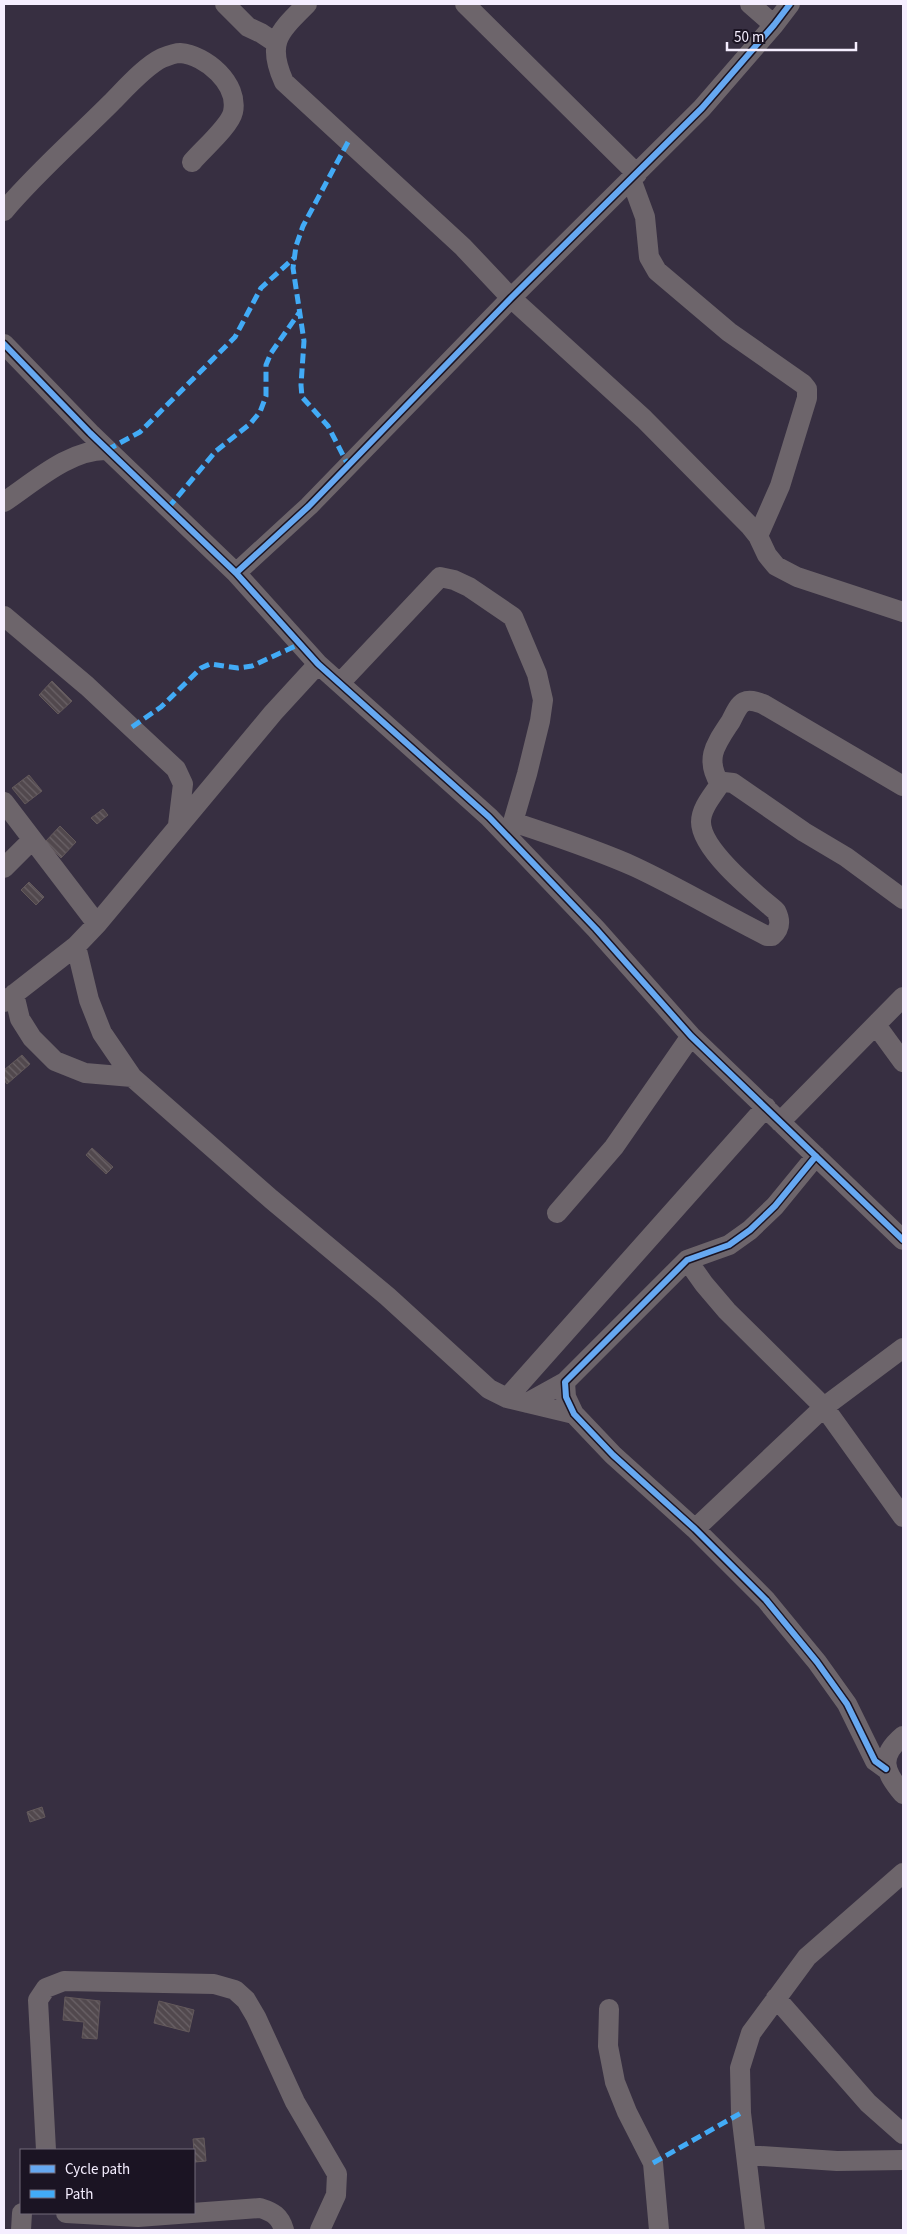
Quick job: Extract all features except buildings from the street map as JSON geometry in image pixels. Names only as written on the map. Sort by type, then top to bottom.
[{"type":"street","points":[[224,4],[248,27],[262,33],[276,43]]},
{"type":"street","points":[[307,4],[285,26],[276,43],[275,63],[284,82],[463,247],[511,298],[644,419],[758,536],[767,555],[776,566],[797,577],[903,612]]},
{"type":"street","points":[[465,4],[634,177],[644,217],[649,257],[657,271],[729,332],[804,384],[807,389],[807,398],[790,458],[758,536]]},
{"type":"street","points":[[750,4],[774,25]]},
{"type":"street","points":[[236,573],[309,506],[511,298],[702,108],[790,4]]},
{"type":"street","points":[[4,211],[36,176],[134,81],[160,59],[179,53],[197,58],[219,73],[232,92],[233,113],[192,162]]},
{"type":"street","points":[[4,344],[107,450],[236,573],[318,664],[509,828],[691,1036],[903,1240]]},
{"type":"street","points":[[4,502],[59,465],[89,452],[107,450]]},
{"type":"street","points":[[340,683],[440,577],[454,580],[469,587],[513,617],[537,674],[543,700],[540,721],[509,828]]},
{"type":"street","points":[[4,616],[93,692],[176,769],[183,784],[177,826]]},
{"type":"street","points":[[132,1077],[85,1073],[55,1061],[32,1038],[9,998],[76,946],[97,924],[273,713],[318,664]]},
{"type":"street","points":[[720,784],[711,761],[713,751],[741,704],[751,700],[763,704],[903,786]]},
{"type":"street","points":[[509,828],[591,849],[635,867],[758,932],[772,936],[777,932],[780,925],[776,912],[731,872],[707,840],[701,822],[704,808],[720,784],[724,782],[733,783],[804,832],[846,857],[903,899]]},
{"type":"street","points":[[4,802],[97,924]]},
{"type":"street","points":[[4,868],[32,840]]},
{"type":"street","points":[[76,946],[89,1000],[102,1033],[132,1077],[387,1296],[489,1389],[507,1398],[574,1414]]},
{"type":"street","points":[[780,1122],[903,997]]},
{"type":"street","points":[[876,1025],[903,1062]]},
{"type":"street","points":[[557,1213],[614,1147],[691,1036]]},
{"type":"street","points":[[507,1398],[766,1107]]},
{"type":"street","points":[[527,1403],[565,1382],[687,1260],[729,1245],[750,1230],[775,1206],[816,1156]]},
{"type":"street","points":[[687,1260],[704,1284],[728,1310],[824,1407],[903,1517]]},
{"type":"street","points":[[694,1529],[824,1407],[903,1348]]},
{"type":"street","points":[[565,1382],[568,1403],[574,1414],[613,1455],[694,1529],[766,1600],[817,1662],[847,1704],[875,1761],[886,1770],[903,1794]]},
{"type":"street","points":[[886,1770],[886,1756],[903,1736]]},
{"type":"street","points":[[755,2230],[742,2113],[740,2068],[751,2033],[808,1957],[903,1873]]},
{"type":"street","points":[[46,2149],[38,2000],[46,1988],[64,1981],[112,1981],[214,1984],[236,1990],[246,2000],[256,2017],[295,2102],[336,2174],[336,2195],[320,2230]]},
{"type":"street","points":[[776,1998],[868,2103],[903,2134]]},
{"type":"street","points":[[609,2008],[608,2046],[615,2082],[627,2112],[653,2163],[659,2230]]},
{"type":"street","points":[[746,2155],[837,2161],[903,2160]]},
{"type":"street","points":[[195,2213],[260,2208],[274,2212],[282,2222],[284,2230]]},
{"type":"street","points":[[4,2209],[20,2211]]},
{"type":"street","points":[[21,2230],[22,2214]]},
{"type":"street","points":[[84,2214],[138,2217],[179,2214]]},
{"type":"marked path","points":[[348,142],[303,226],[296,246],[293,268],[304,341],[302,397],[328,426],[348,465]]},
{"type":"marked path","points":[[107,450],[140,432],[235,337],[261,288],[295,257]]},
{"type":"marked path","points":[[168,508],[216,451],[250,424],[260,412],[266,396],[266,365],[271,353],[299,313]]},
{"type":"marked path","points":[[132,727],[161,707],[201,668],[210,664],[238,668],[252,666],[300,644]]},
{"type":"marked path","points":[[653,2163],[741,2113]]},
{"type":"cycle path","points":[[236,573],[309,506],[511,298],[702,108],[790,4]]},
{"type":"cycle path","points":[[4,344],[90,433],[236,573],[318,664],[489,817],[596,929],[691,1036],[903,1240]]},
{"type":"cycle path","points":[[816,1156],[775,1206],[750,1230],[729,1245],[687,1260],[565,1382],[566,1397],[574,1414],[613,1455],[695,1529],[766,1600],[817,1662],[847,1704],[875,1761],[886,1769]]}]
